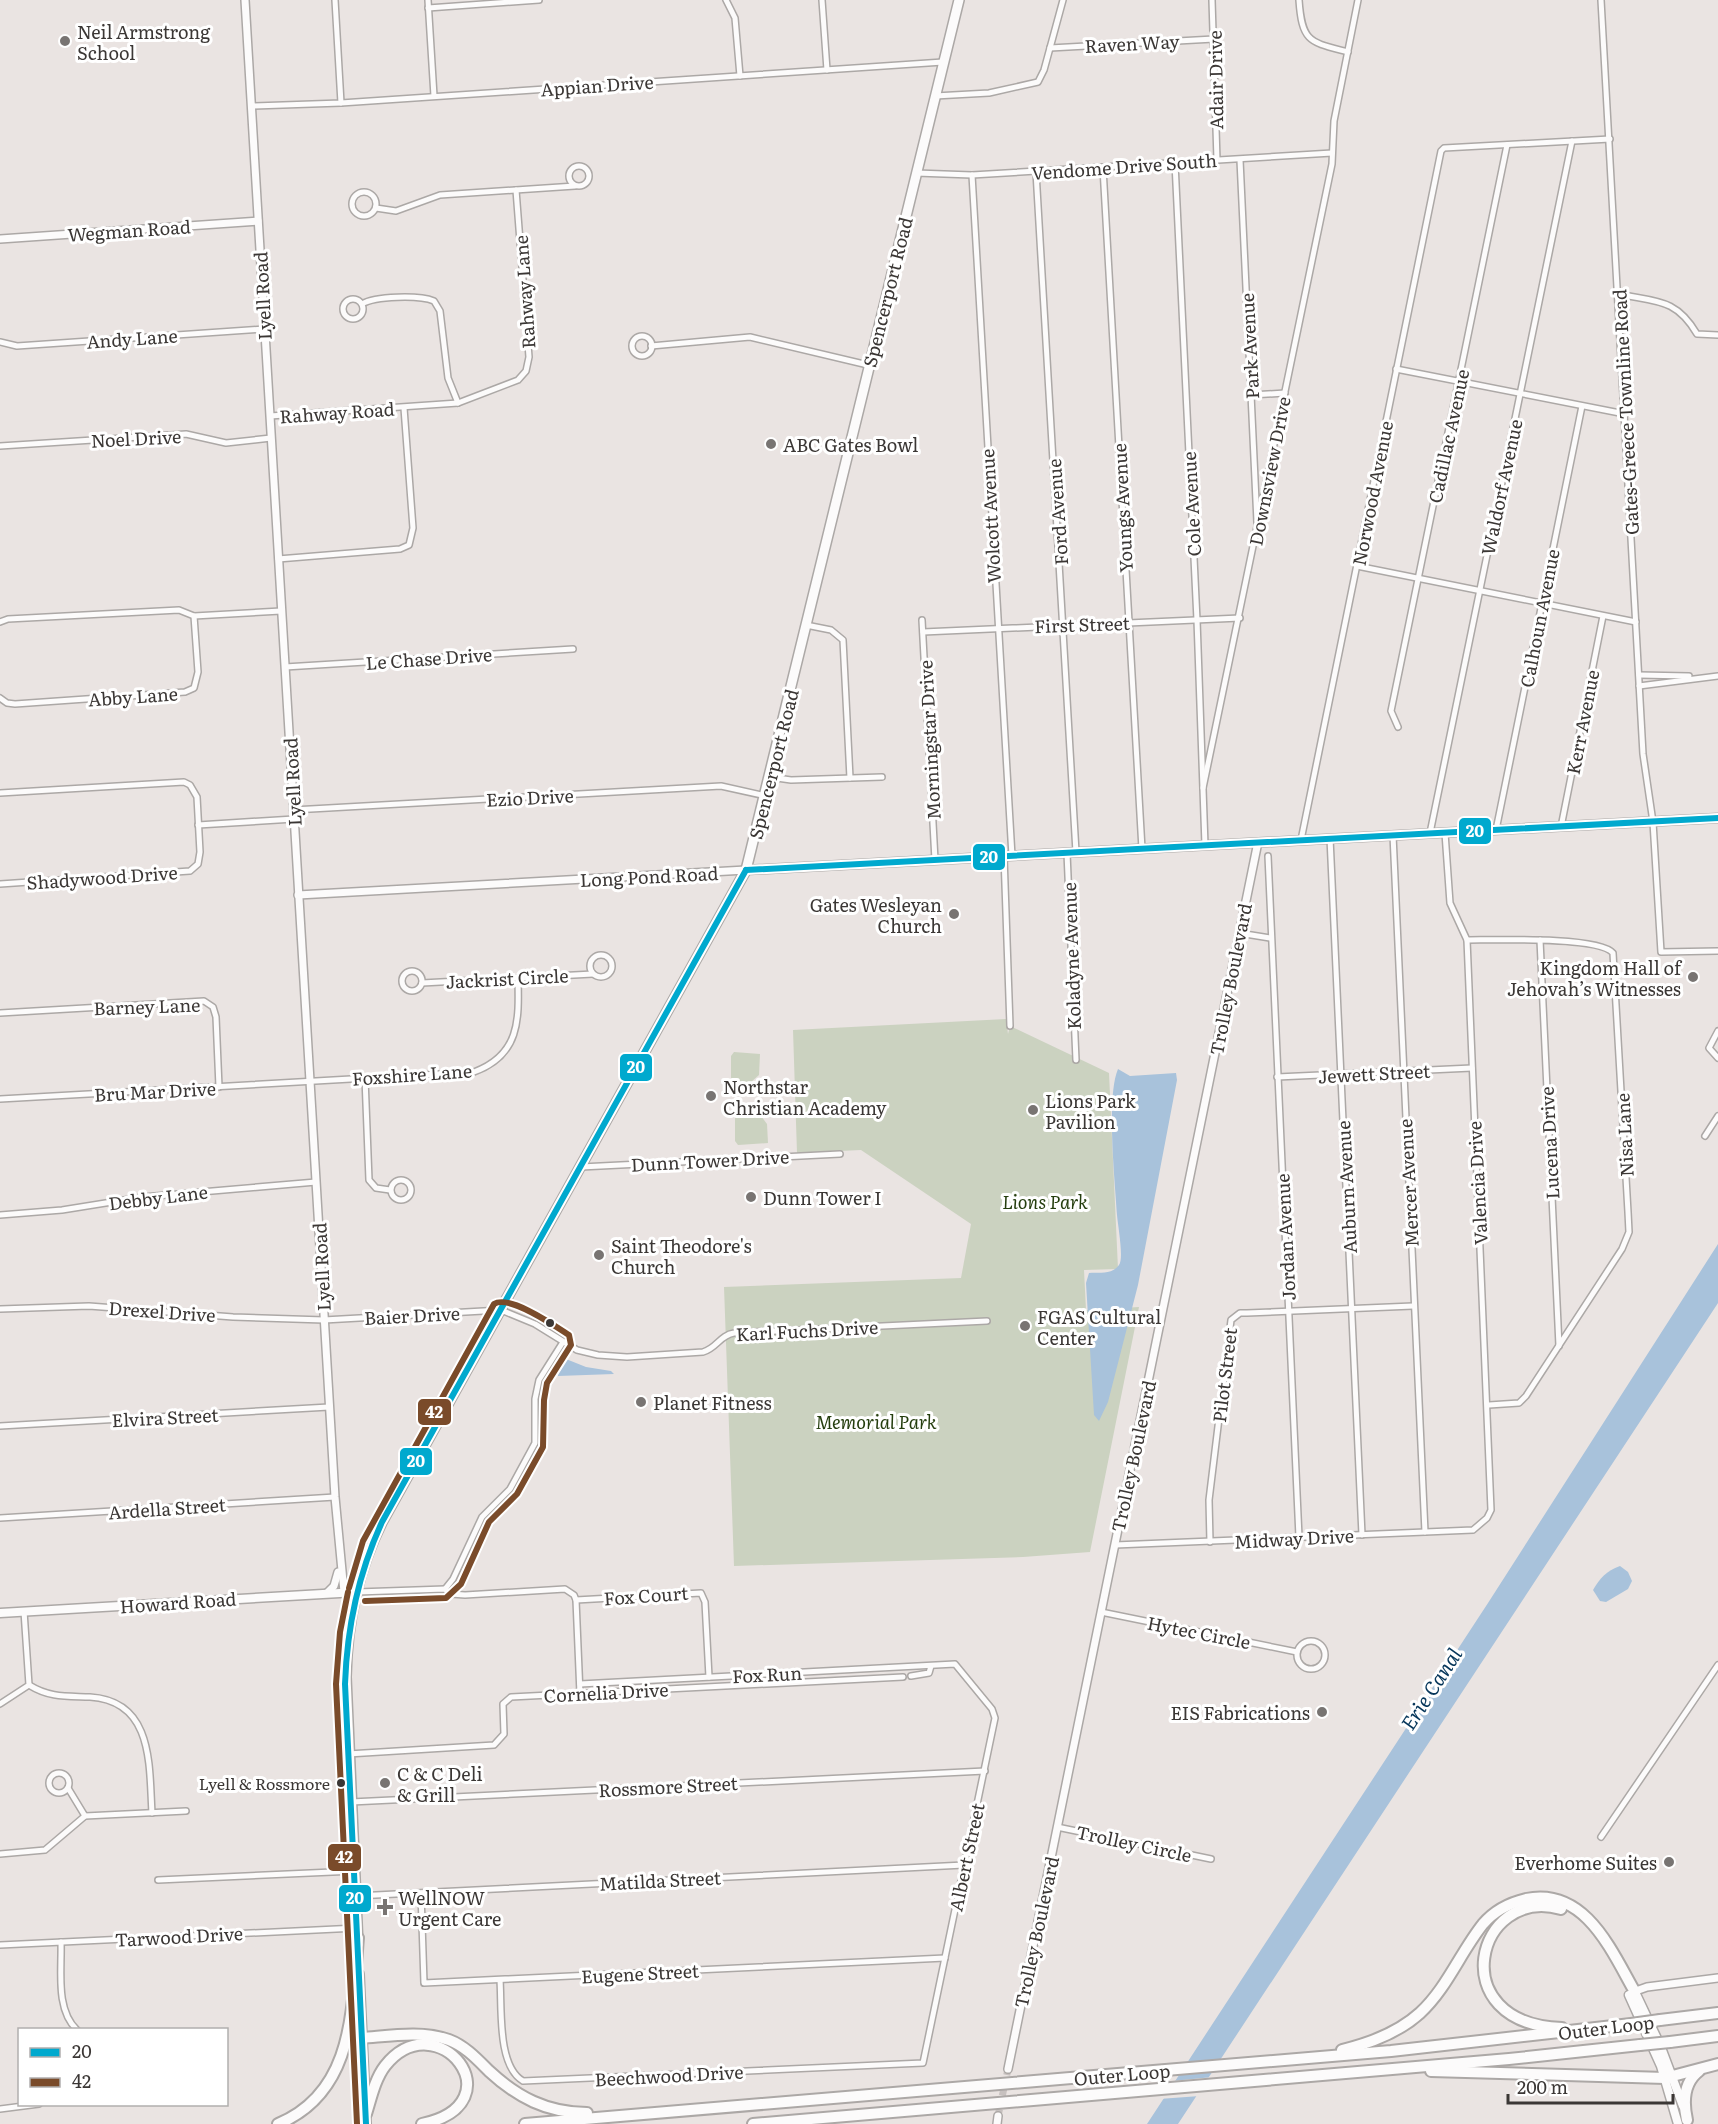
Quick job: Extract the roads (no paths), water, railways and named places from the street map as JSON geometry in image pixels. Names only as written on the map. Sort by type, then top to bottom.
[{"type":"highway","points":[[1290,2060],[1361,2045],[1405,2024],[1435,1996],[1488,1919],[1508,1905],[1527,1899],[1557,1900],[1586,1916],[1606,1942],[1632,1993]]},
{"type":"highway","points":[[1601,2028],[1537,2026],[1517,2020],[1502,2009],[1489,1991],[1484,1970],[1487,1945],[1497,1928],[1514,1914],[1533,1907],[1552,1906],[1572,1913],[1593,1932],[1632,1993]]},
{"type":"highway","points":[[278,2124],[300,2112],[320,2096],[340,2064],[349,2028],[358,1933]]},
{"type":"highway","name":"Outer Loop","points":[[525,2124],[1290,2060],[1461,2044],[1718,2013]]},
{"type":"highway","points":[[362,2038],[418,2035],[449,2040],[461,2046],[521,2097],[558,2110],[580,2113],[665,2111]]},
{"type":"highway","name":"Outer Loop","points":[[753,2124],[1359,2072],[1718,2036]]},
{"type":"highway","points":[[366,2119],[378,2077],[386,2065],[409,2048],[419,2045],[438,2046],[455,2056],[463,2067],[467,2079],[466,2092],[461,2104],[451,2114],[422,2124]]},
{"type":"highway","points":[[1359,2072],[1669,2077],[1718,2064]]},
{"type":"highway","points":[[1685,2123],[1687,2086],[1694,2075],[1704,2068]]},
{"type":"main road","name":"Spencerport Road","points":[[366,2119],[348,1754],[346,1661],[357,1592],[370,1545],[746,870],[766,796],[868,365],[959,0]]},
{"type":"main road","name":"Long Pond Road","points":[[746,870],[1718,818]]},
{"type":"main road","name":"Howard Road","points":[[0,1613],[357,1592]]},
{"type":"main road","points":[[1632,1993],[1669,2077],[1685,2123]]},
{"type":"street","name":"Lyell Road","points":[[244,0],[329,1407],[339,1563],[344,1592]]},
{"type":"street","points":[[335,0],[341,103]]},
{"type":"street","points":[[428,0],[434,96]]},
{"type":"street","points":[[428,8],[539,0]]},
{"type":"street","points":[[726,0],[735,18],[740,76]]},
{"type":"street","points":[[822,0],[827,70]]},
{"type":"street","points":[[935,96],[989,93],[1038,82],[1063,0]]},
{"type":"street","name":"Adair Drive","points":[[1212,0],[1217,160]]},
{"type":"street","points":[[1299,0],[1303,30],[1308,39],[1314,43],[1348,52]]},
{"type":"street","name":"Downsview Drive","points":[[1203,788],[1285,393],[1332,153],[1334,121],[1358,0]]},
{"type":"street","name":"Gates-Greece Townline Road","points":[[1601,0],[1643,754],[1653,822],[1661,952],[1718,951]]},
{"type":"street","name":"Raven Way","points":[[1050,48],[1214,39]]},
{"type":"street","name":"Appian Drive","points":[[251,106],[341,103],[943,62]]},
{"type":"street","points":[[1507,145],[1610,139]]},
{"type":"street","name":"Waldorf Avenue","points":[[1430,833],[1572,141]]},
{"type":"street","name":"Norwood Avenue","points":[[1301,840],[1441,151],[1444,148],[1507,145]]},
{"type":"street","name":"Cadillac Avenue","points":[[1398,726],[1391,711],[1507,145]]},
{"type":"street","name":"Vendome Drive South","points":[[916,173],[972,175],[1036,172],[1332,153]]},
{"type":"street","name":"Park Avenue","points":[[1240,159],[1257,533]]},
{"type":"street","name":"Cole Avenue","points":[[1175,163],[1197,620],[1205,845]]},
{"type":"street","name":"Youngs Avenue","points":[[1103,168],[1142,849]]},
{"type":"street","name":"Ford Avenue","points":[[1036,172],[1064,625],[1071,852]]},
{"type":"street","name":"Wolcott Avenue","points":[[972,175],[1008,856],[1010,1026]]},
{"type":"street","points":[[376,208],[396,211],[440,195],[575,186]]},
{"type":"street","name":"Rahway Lane","points":[[404,408],[458,404],[518,380],[528,365],[516,190]]},
{"type":"street","points":[[366,192],[374,196],[376,208],[371,214],[360,216],[353,211],[351,203],[358,193],[366,192]]},
{"type":"street","name":"Wegman Road","points":[[0,239],[258,221]]},
{"type":"street","points":[[1618,294],[1672,305],[1688,319],[1697,334],[1718,336]]},
{"type":"street","points":[[362,304],[371,299],[421,298],[434,301],[440,311],[448,378],[458,404]]},
{"type":"street","name":"Andy Lane","points":[[0,342],[17,346],[264,329]]},
{"type":"street","points":[[651,346],[750,337],[868,365]]},
{"type":"street","points":[[1396,369],[1625,414]]},
{"type":"street","points":[[1251,395],[1285,393]]},
{"type":"street","name":"Calhoun Avenue","points":[[1496,830],[1582,406]]},
{"type":"street","points":[[278,559],[400,549],[409,545],[414,528],[404,408]]},
{"type":"street","name":"Rahway Road","points":[[270,416],[404,408]]},
{"type":"street","name":"Noel Drive","points":[[0,446],[186,434],[226,443],[271,438]]},
{"type":"street","points":[[1357,566],[1636,622]]},
{"type":"street","points":[[0,622],[8,619],[166,609],[179,610],[194,616],[281,611]]},
{"type":"street","name":"Abby Lane","points":[[0,698],[15,704],[185,692],[194,688],[197,681],[194,616]]},
{"type":"street","name":"Kerr Avenue","points":[[1561,827],[1603,616]]},
{"type":"street","name":"First Street","points":[[923,632],[1240,618]]},
{"type":"street","name":"Morningstar Drive","points":[[922,620],[935,860]]},
{"type":"street","points":[[806,625],[831,630],[843,640],[850,778]]},
{"type":"street","name":"Le Chase Drive","points":[[285,667],[573,649]]},
{"type":"street","points":[[1639,675],[1677,674],[1694,677]]},
{"type":"street","points":[[1639,686],[1694,677],[1718,676]]},
{"type":"street","points":[[770,777],[791,780],[882,777]]},
{"type":"street","name":"Shadywood Drive","points":[[0,793],[184,782],[190,785],[196,797],[200,859],[190,871],[0,884]]},
{"type":"street","name":"Ezio Drive","points":[[293,810],[721,786],[766,796]]},
{"type":"street","points":[[198,825],[294,819]]},
{"type":"street","name":"Valencia Drive","points":[[1445,833],[1450,903],[1467,940],[1489,1405],[1492,1503],[1487,1518],[1473,1530]]},
{"type":"street","name":"Mercer Avenue","points":[[1394,835],[1413,1306],[1425,1532]]},
{"type":"street","name":"Auburn Avenue","points":[[1330,838],[1362,1535]]},
{"type":"street","name":"Trolley Boulevard","points":[[1008,2069],[1258,842]]},
{"type":"street","name":"Koladyne Avenue","points":[[1071,852],[1076,1060]]},
{"type":"street","name":"Jordan Avenue","points":[[1268,856],[1299,1537]]},
{"type":"street","name":"Long Pond Road","points":[[298,895],[746,870]]},
{"type":"street","points":[[1239,933],[1270,938]]},
{"type":"street","name":"Nisa Lane","points":[[1467,940],[1540,940],[1604,946],[1613,953],[1629,1232],[1622,1249],[1559,1346],[1519,1402],[1489,1405]]},
{"type":"street","name":"Lucena Drive","points":[[1540,940],[1559,1346]]},
{"type":"street","name":"Jackrist Circle","points":[[422,982],[593,974],[598,977],[608,975],[612,969],[609,959],[598,956],[592,960],[590,967],[593,974]]},
{"type":"street","name":"Foxshire Lane","points":[[310,1081],[465,1074],[494,1062],[509,1045],[518,1027],[518,979]]},
{"type":"street","name":"Barney Lane","points":[[0,1013],[204,1001],[213,1007],[216,1017],[219,1087]]},
{"type":"street","points":[[1718,1031],[1709,1048],[1718,1058]]},
{"type":"street","name":"Jewett Street","points":[[1277,1077],[1472,1068]]},
{"type":"street","points":[[365,1078],[369,1180],[376,1188],[390,1190]]},
{"type":"street","name":"Bru Mar Drive","points":[[0,1099],[310,1081]]},
{"type":"street","points":[[1705,1136],[1718,1116]]},
{"type":"street","name":"Dunn Tower Drive","points":[[581,1167],[840,1154]]},
{"type":"street","name":"Debby Lane","points":[[0,1215],[63,1210],[144,1197],[316,1182]]},
{"type":"street","name":"Drexel Drive","points":[[0,1309],[89,1306],[233,1317],[324,1320]]},
{"type":"street","name":"Pilot Street","points":[[1210,1542],[1209,1500],[1229,1324],[1240,1313],[1413,1306]]},
{"type":"street","name":"Baier Drive","points":[[324,1320],[501,1310]]},
{"type":"street","name":"Karl Fuchs Drive","points":[[501,1310],[535,1324],[563,1342],[598,1355],[627,1357],[703,1352],[711,1349],[722,1337],[729,1334],[987,1321]]},
{"type":"street","points":[[444,1589],[453,1580],[482,1517],[510,1489],[535,1443],[535,1399],[538,1380],[563,1342]]},
{"type":"street","name":"Elvira Street","points":[[0,1426],[329,1407]]},
{"type":"street","name":"Ardella Street","points":[[0,1518],[335,1497]]},
{"type":"street","name":"Midway Drive","points":[[1115,1545],[1473,1530]]},
{"type":"street","name":"Lyell Road","points":[[327,1593],[338,1579],[339,1563]]},
{"type":"street","points":[[357,1592],[444,1589],[458,1595],[565,1589],[574,1595],[576,1600],[580,1694]]},
{"type":"street","name":"Fox Court","points":[[576,1600],[701,1593],[705,1602],[709,1677]]},
{"type":"street","points":[[24,1611],[29,1685]]},
{"type":"street","name":"Hytec Circle","points":[[1101,1612],[1298,1652]]},
{"type":"street","name":"Hytec Circle","points":[[1314,1641],[1321,1646],[1324,1658],[1316,1668],[1307,1668],[1300,1663],[1298,1652],[1305,1642],[1314,1641]]},
{"type":"street","name":"Fox Run","points":[[579,1684],[956,1664]]},
{"type":"street","name":"Albert Street","points":[[923,2063],[985,1771],[994,1713],[956,1664]]},
{"type":"street","points":[[1601,1837],[1718,1665]]},
{"type":"street","points":[[911,1676],[929,1673],[931,1666]]},
{"type":"street","name":"Cornelia Drive","points":[[348,1754],[494,1745],[504,1734],[503,1704],[511,1697],[903,1677]]},
{"type":"street","points":[[0,1704],[29,1685]]},
{"type":"street","points":[[29,1685],[50,1696],[110,1701],[131,1716],[146,1743],[152,1813]]},
{"type":"street","name":"Rossmore Street","points":[[351,1802],[985,1771]]},
{"type":"street","points":[[68,1788],[85,1815]]},
{"type":"street","points":[[0,1854],[45,1850],[85,1815],[186,1811]]},
{"type":"street","name":"Trolley Circle","points":[[1057,1827],[1211,1859]]},
{"type":"street","name":"Matilda Street","points":[[356,1896],[964,1865]]},
{"type":"street","points":[[158,1880],[354,1871]]},
{"type":"street","name":"Eugene Street","points":[[421,1893],[424,1983],[945,1958]]},
{"type":"street","name":"Tarwood Drive","points":[[0,1945],[358,1933]]},
{"type":"street","points":[[61,1942],[63,2003],[68,2020],[75,2028]]},
{"type":"street","points":[[1632,1993],[1647,1987],[1718,1978]]},
{"type":"street","name":"Beechwood Drive","points":[[500,1980],[506,2058],[512,2072],[523,2081],[923,2063]]},
{"type":"street","points":[[0,2104],[0,2109],[23,2106]]},
{"type":"water","points":[[1118,1069],[1130,1076],[1176,1073],[1177,1080],[1138,1285],[1108,1402],[1099,1421],[1094,1415],[1086,1283],[1089,1273],[1113,1270],[1120,1262],[1121,1249],[1112,1140],[1112,1099]]},
{"type":"water","points":[[1718,1244],[1718,1303],[1178,2124],[1147,2124],[1488,1603]]},
{"type":"water","points":[[566,1359],[586,1367],[611,1371],[614,1374],[558,1376],[556,1371]]},
{"type":"water","points":[[1620,1566],[1628,1572],[1632,1581],[1628,1589],[1606,1602],[1600,1601],[1593,1590],[1604,1575]]},
{"type":"tunnel","points":[[998,2116],[1008,2069]]},
{"type":"place","name":"Neil Armstrong School","points":[[65,41]]},
{"type":"place","name":"ABC Gates Bowl","points":[[771,444]]},
{"type":"place","name":"Gates Wesleyan Church","points":[[954,914]]},
{"type":"place","name":"Kingdom Hall of Jehovah’s Witnesses","points":[[1693,977]]},
{"type":"place","name":"Northstar Christian Academy","points":[[711,1096]]},
{"type":"place","name":"Lions Park Pavilion","points":[[1033,1110]]},
{"type":"place","name":"Dunn Tower I","points":[[751,1197]]},
{"type":"place","name":"Saint Theodore's Church","points":[[599,1255]]},
{"type":"place","name":"FGAS Cultural Center","points":[[1025,1326]]},
{"type":"place","name":"Planet Fitness","points":[[641,1402]]},
{"type":"place","name":"EIS Fabrications","points":[[1322,1712]]},
{"type":"place","name":"Lyell & Rossmore","points":[[341,1783]]},
{"type":"place","name":"C & C Deli & Grill","points":[[385,1783]]},
{"type":"place","name":"Everhome Suites","points":[[1669,1862]]},
{"type":"place","name":"WellNOW Urgent Care","points":[[385,1907]]},
{"type":"park label","name":"Lions Park","points":[[1045,1201]]},
{"type":"park label","name":"Memorial Park","points":[[876,1421]]},
{"type":"water label","name":"Erie Canal","points":[[1430,1688]]}]
